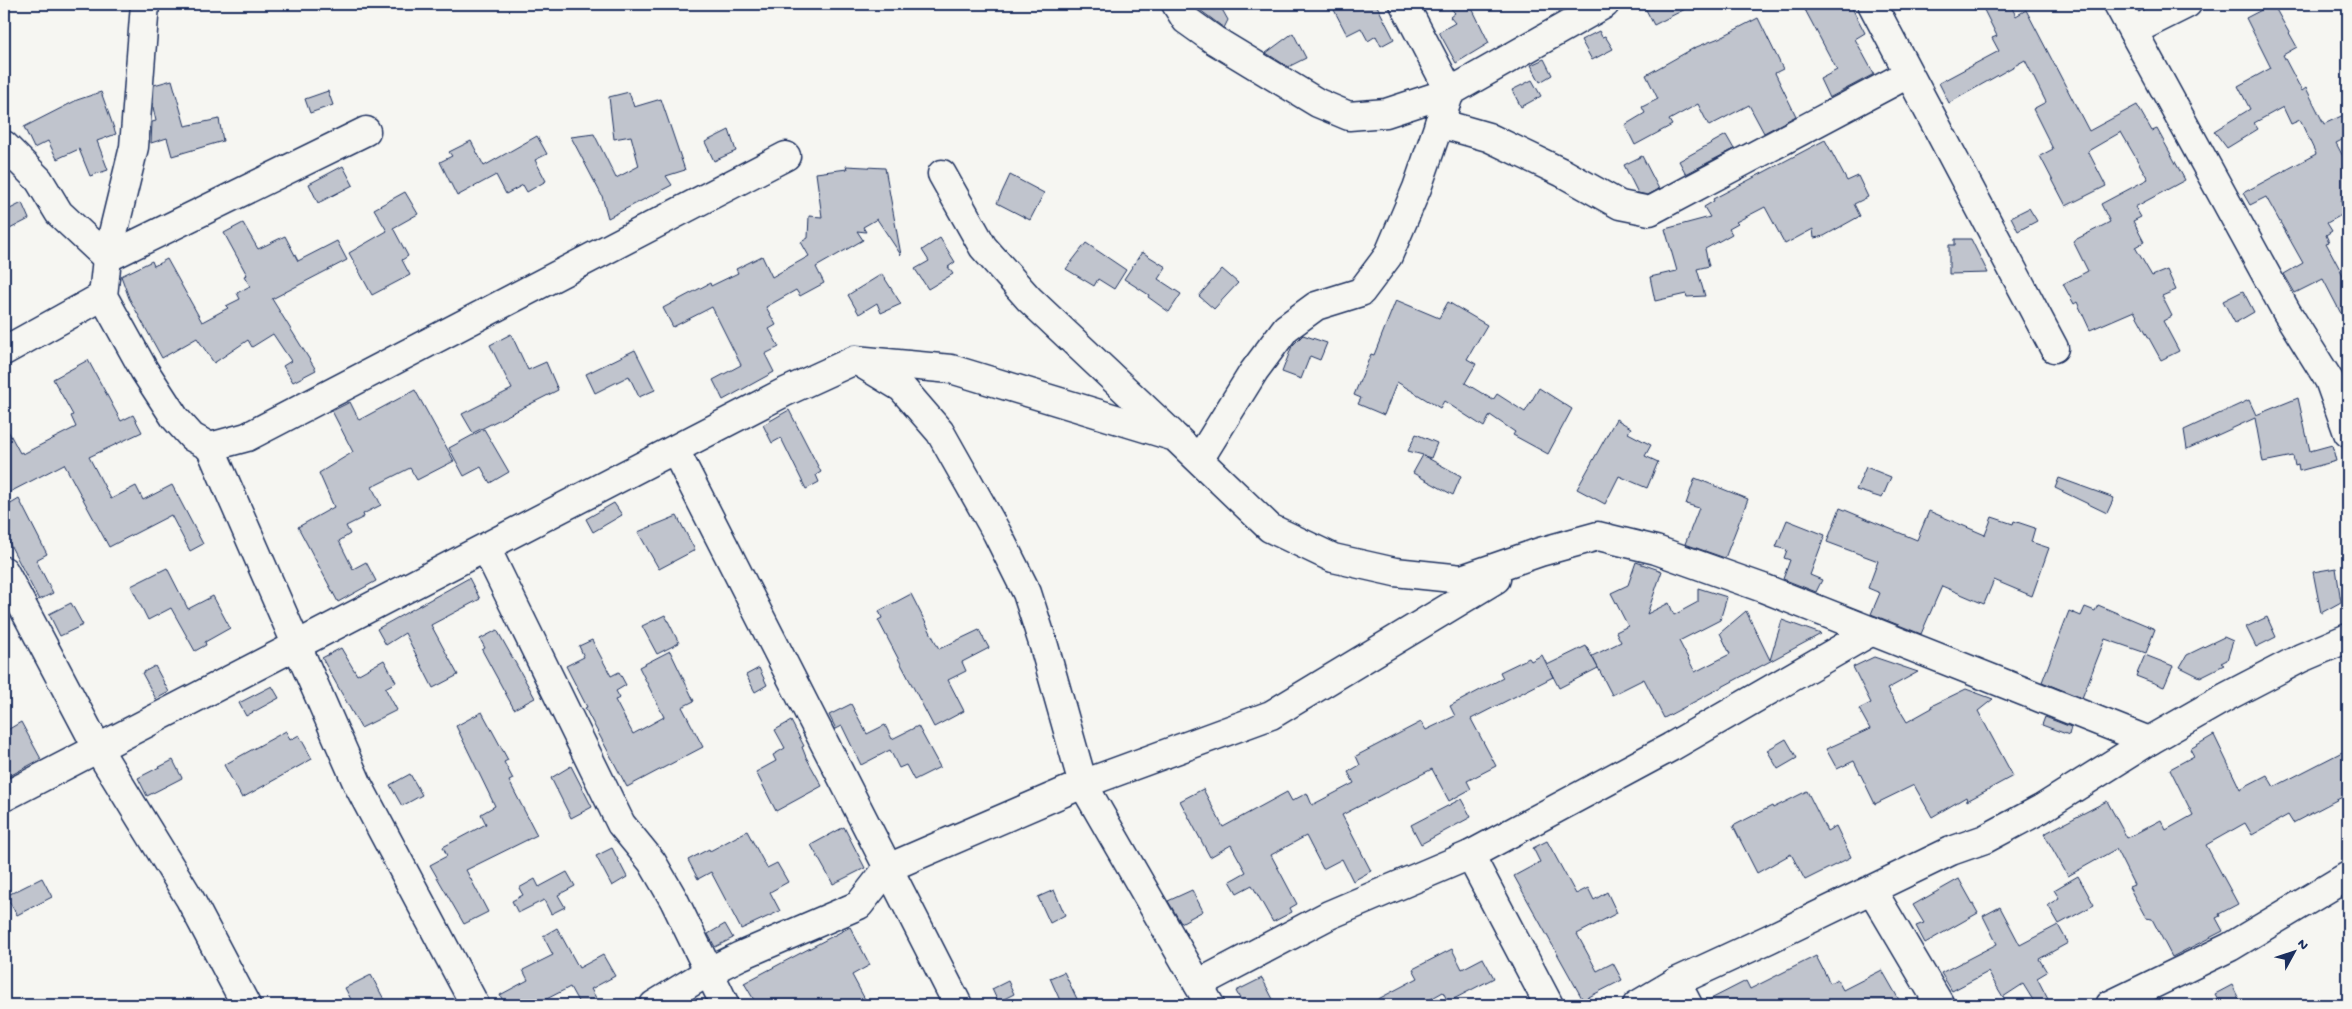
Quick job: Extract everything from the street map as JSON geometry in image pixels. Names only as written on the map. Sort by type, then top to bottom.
[{"type":"street","points":[[145,4],[134,147],[107,258],[103,296],[144,370],[175,418],[192,438],[210,447],[358,785],[475,1005]]},
{"type":"street","points":[[1176,4],[1186,20],[1214,40],[1318,103],[1349,116],[1386,113],[1450,92],[1605,4]]},
{"type":"street","points":[[1200,458],[1254,371],[1286,328],[1316,306],[1361,292],[1388,256],[1417,188],[1450,92],[1404,4]]},
{"type":"street","points":[[1872,4],[2054,348]]},
{"type":"street","points":[[2118,4],[2286,311],[2339,375],[2348,433]]},
{"type":"street","points":[[2133,31],[2187,4]]},
{"type":"street","points":[[1439,123],[1488,137],[1563,173],[1620,205],[1650,211],[1908,74]]},
{"type":"street","points":[[107,258],[366,132]]},
{"type":"street","points":[[4,145],[39,180],[59,213],[107,258]]},
{"type":"street","points":[[210,447],[247,436],[786,156]]},
{"type":"street","points":[[942,174],[984,247],[1029,299],[1175,437],[1200,458],[1270,528],[1333,558],[1395,572],[1462,579],[1540,552],[1598,536],[1656,550],[1762,588],[2149,741]]},
{"type":"street","points":[[4,351],[103,296]]},
{"type":"street","points":[[4,797],[783,393],[855,360],[951,369],[1175,437]]},
{"type":"street","points":[[855,360],[902,388],[940,432],[997,533],[1027,592],[1083,784],[1204,994],[1329,915],[1470,855],[1671,747],[1872,631]]},
{"type":"street","points":[[675,450],[958,1005]]},
{"type":"street","points":[[486,548],[621,824],[652,862],[674,900],[725,1005]]},
{"type":"street","points":[[654,1005],[708,972],[859,905],[888,868],[1083,784],[1271,715],[1540,552]]},
{"type":"street","points":[[4,571],[98,749],[190,899],[246,1005]]},
{"type":"street","points":[[1637,1005],[1682,994],[1872,890],[1951,851],[1985,838],[2040,809],[2149,741],[2276,671],[2348,638]]},
{"type":"street","points":[[1470,855],[1549,1005]]},
{"type":"street","points":[[2110,1005],[2230,947],[2348,876]]},
{"type":"street","points":[[1872,890],[1940,1005]]},
{"type":"building","points":[[1196,4],[1219,4],[1228,20],[1224,28],[1200,10]]},
{"type":"building","points":[[1331,4],[1376,4],[1394,39],[1381,46],[1376,36],[1368,41],[1361,28],[1347,35]]},
{"type":"building","points":[[1447,4],[1470,4],[1489,43],[1456,63],[1439,32],[1455,23],[1450,17],[1455,13]]},
{"type":"building","points":[[1643,4],[1695,4],[1654,25]]},
{"type":"building","points":[[1802,4],[1850,4],[1865,33],[1855,39],[1874,74],[1829,98],[1820,79],[1837,70]]},
{"type":"building","points":[[1981,4],[2010,4],[2016,16],[2026,10],[2089,131],[2137,105],[2152,131],[2157,129],[2185,180],[2135,207],[2141,217],[2133,221],[2144,242],[2135,247],[2152,276],[2167,270],[2176,290],[2162,296],[2172,316],[2163,321],[2179,351],[2161,360],[2134,311],[2090,330],[2077,302],[2074,304],[2063,284],[2088,271],[2073,241],[2110,222],[2101,204],[2148,179],[2121,132],[2088,151],[2106,186],[2066,206],[2040,156],[2053,149],[2033,109],[2046,102],[2025,60],[1949,103],[1939,83],[1999,51],[1992,38],[1997,36]]},
{"type":"building","points":[[2273,4],[2297,47],[2283,55],[2302,91],[2306,88],[2324,124],[2348,113],[2348,137],[2336,143],[2348,166],[2348,195],[2340,200],[2347,212],[2327,223],[2332,231],[2326,235],[2329,242],[2326,243],[2344,277],[2348,275],[2348,327],[2323,279],[2295,293],[2284,274],[2303,263],[2266,197],[2250,205],[2243,193],[2316,154],[2300,120],[2291,124],[2283,107],[2254,123],[2258,129],[2227,148],[2214,131],[2250,109],[2238,86],[2271,68],[2246,18]]},
{"type":"building","points":[[1758,18],[1783,69],[1775,73],[1796,116],[1764,133],[1749,105],[1709,126],[1698,104],[1669,120],[1672,125],[1635,145],[1625,125],[1645,113],[1642,107],[1658,99],[1646,75],[1694,48],[1719,38]]},
{"type":"building","points":[[1599,31],[1602,37],[1605,36],[1613,49],[1592,60],[1581,40]]},
{"type":"building","points":[[1293,33],[1306,58],[1288,67],[1266,53]]},
{"type":"building","points":[[1544,59],[1552,75],[1540,82],[1531,65]]},
{"type":"building","points":[[172,80],[185,126],[219,119],[223,141],[172,156],[167,138],[151,143],[152,122],[156,121],[153,107],[154,85]]},
{"type":"building","points":[[1532,80],[1541,96],[1521,107],[1512,90]]},
{"type":"building","points":[[328,91],[333,105],[310,113],[305,99]]},
{"type":"building","points":[[101,92],[116,134],[97,141],[108,170],[90,176],[79,149],[57,159],[48,141],[34,148],[24,127],[77,100]]},
{"type":"building","points":[[629,92],[634,107],[661,99],[685,170],[666,176],[672,185],[608,218],[602,196],[571,137],[594,134],[616,178],[639,166],[631,136],[614,139],[609,97]]},
{"type":"building","points":[[729,130],[736,151],[714,161],[705,142]]},
{"type":"building","points":[[1726,135],[1734,149],[1686,174],[1679,161]]},
{"type":"building","points":[[537,136],[547,154],[535,160],[546,181],[527,192],[523,185],[506,194],[496,175],[457,196],[440,162],[452,156],[449,152],[471,141],[484,166]]},
{"type":"building","points":[[1825,140],[1847,181],[1858,176],[1868,197],[1854,204],[1860,216],[1824,236],[1814,238],[1813,229],[1785,244],[1765,207],[1736,222],[1738,224],[1729,229],[1732,234],[1705,249],[1709,266],[1697,269],[1705,296],[1687,297],[1686,294],[1655,301],[1650,277],[1677,271],[1665,229],[1710,217],[1704,207],[1714,201],[1713,199]]},
{"type":"building","points":[[1642,156],[1659,189],[1648,195],[1638,193],[1624,165]]},
{"type":"building","points":[[343,166],[353,185],[318,203],[309,184]]},
{"type":"building","points":[[846,166],[885,168],[901,255],[877,219],[863,227],[866,232],[857,231],[863,240],[816,267],[824,283],[800,296],[796,290],[766,307],[776,325],[769,329],[779,347],[765,354],[774,372],[723,400],[713,380],[741,365],[712,307],[673,327],[663,308],[710,283],[711,286],[738,273],[736,269],[762,256],[772,277],[809,256],[801,242],[808,238],[809,216],[822,217],[816,173],[847,169]]},
{"type":"building","points":[[1010,175],[1044,193],[1030,220],[997,203]]},
{"type":"building","points":[[405,192],[418,214],[393,228],[408,256],[402,260],[410,275],[372,295],[349,253],[387,231],[374,209]]},
{"type":"building","points":[[22,203],[29,219],[4,232],[4,212]]},
{"type":"building","points":[[2029,208],[2037,221],[2018,231],[2011,217]]},
{"type":"building","points":[[243,223],[258,249],[285,236],[298,261],[337,241],[347,260],[272,299],[316,370],[293,382],[283,366],[291,361],[273,334],[252,347],[248,340],[214,363],[197,338],[162,358],[129,298],[121,276],[152,261],[154,266],[167,259],[202,322],[240,299],[237,293],[250,286],[244,276],[247,275],[224,233]]},
{"type":"building","points":[[940,238],[955,262],[948,267],[953,274],[928,289],[915,269],[929,261],[922,250]]},
{"type":"building","points":[[1955,239],[1971,239],[1988,273],[1949,274],[1949,245],[1955,245]]},
{"type":"building","points":[[1086,243],[1126,270],[1114,289],[1098,279],[1094,286],[1066,269]]},
{"type":"building","points":[[1142,252],[1166,267],[1158,279],[1181,294],[1169,312],[1148,297],[1149,295],[1124,279]]},
{"type":"building","points":[[1222,269],[1238,283],[1214,309],[1199,296]]},
{"type":"building","points":[[882,274],[901,304],[881,313],[877,303],[859,314],[848,295]]},
{"type":"building","points":[[2243,291],[2254,312],[2235,323],[2223,301]]},
{"type":"building","points":[[1396,300],[1439,318],[1448,302],[1487,325],[1467,359],[1476,364],[1465,383],[1493,400],[1497,394],[1525,412],[1539,388],[1572,409],[1548,454],[1513,435],[1515,432],[1490,415],[1484,427],[1444,401],[1440,408],[1397,382],[1384,415],[1358,404],[1361,398],[1354,395],[1371,354],[1374,355]]},
{"type":"building","points":[[511,334],[528,370],[546,362],[558,390],[473,433],[462,414],[512,389],[490,345]]},
{"type":"building","points":[[1303,335],[1327,343],[1320,360],[1310,356],[1301,379],[1282,372],[1292,346]]},
{"type":"building","points":[[635,350],[655,390],[639,397],[629,376],[595,393],[586,374]]},
{"type":"building","points":[[88,360],[121,421],[133,415],[142,432],[89,457],[111,499],[136,486],[143,500],[172,485],[203,544],[190,551],[171,515],[109,547],[64,464],[8,493],[4,484],[4,423],[20,453],[22,452],[23,454],[76,427],[71,416],[73,415],[53,379]]},
{"type":"building","points":[[415,390],[454,461],[417,480],[410,468],[372,487],[381,505],[363,514],[364,517],[346,526],[350,534],[339,541],[353,569],[366,562],[376,581],[338,602],[298,527],[334,507],[319,473],[353,452],[332,411],[350,402],[359,420]]},
{"type":"building","points":[[2298,398],[2310,451],[2332,445],[2336,461],[2299,471],[2298,465],[2295,466],[2293,456],[2263,462],[2255,418],[2187,449],[2184,430],[2249,400],[2256,415]]},
{"type":"building","points":[[789,410],[821,472],[816,475],[819,482],[806,489],[781,438],[772,443],[763,425]]},
{"type":"building","points":[[1616,419],[1631,428],[1628,433],[1651,445],[1645,456],[1658,462],[1647,488],[1619,476],[1605,504],[1577,489]]},
{"type":"building","points":[[484,429],[509,472],[490,483],[481,467],[464,476],[449,448]]},
{"type":"building","points":[[1416,434],[1437,443],[1431,458],[1424,456],[1461,476],[1453,495],[1413,473],[1423,455],[1408,451]]},
{"type":"building","points":[[1866,467],[1891,477],[1882,498],[1856,490]]},
{"type":"building","points":[[1695,478],[1748,499],[1725,558],[1685,544],[1699,508],[1686,504]]},
{"type":"building","points":[[2059,478],[2114,498],[2107,513],[2055,488]]},
{"type":"building","points":[[19,499],[47,554],[36,560],[53,593],[39,600],[4,533],[4,508]]},
{"type":"building","points":[[614,503],[622,515],[593,532],[586,519]]},
{"type":"building","points":[[1840,508],[1917,540],[1929,511],[1985,535],[1992,517],[2013,524],[2014,521],[2035,528],[2031,542],[2049,548],[2032,596],[1994,580],[1984,604],[1942,586],[1921,634],[1871,614],[1880,593],[1868,588],[1878,561],[1827,542]]},
{"type":"building","points":[[677,516],[695,550],[659,569],[638,532]]},
{"type":"building","points":[[1787,520],[1825,535],[1810,575],[1822,580],[1816,592],[1783,579],[1790,560],[1784,558],[1787,550],[1776,547]]},
{"type":"building","points":[[1636,562],[1662,571],[1647,614],[1669,603],[1674,615],[1698,602],[1698,588],[1727,597],[1720,620],[1679,641],[1695,672],[1730,654],[1720,633],[1746,611],[1770,660],[1782,620],[1821,634],[1664,718],[1644,679],[1612,695],[1592,656],[1621,642],[1616,632],[1628,626],[1611,593],[1628,585]]},
{"type":"building","points":[[167,568],[188,609],[213,596],[230,628],[205,642],[206,645],[195,651],[171,608],[148,620],[131,586]]},
{"type":"building","points":[[2336,568],[2341,602],[2321,613],[2313,572]]},
{"type":"building","points":[[469,578],[480,599],[431,625],[458,675],[433,688],[405,633],[386,645],[377,629]]},
{"type":"building","points":[[911,594],[939,649],[979,630],[989,648],[962,662],[966,671],[948,680],[964,711],[934,727],[878,620],[882,618],[879,611]]},
{"type":"building","points":[[71,603],[83,625],[60,636],[49,614]]},
{"type":"building","points":[[2098,605],[2155,629],[2146,653],[2105,639],[2082,698],[2042,682],[2069,611],[2081,616],[2085,607],[2095,611]]},
{"type":"building","points":[[665,615],[679,643],[657,654],[642,626]]},
{"type":"building","points":[[2267,617],[2276,637],[2256,647],[2246,627]]},
{"type":"building","points":[[497,630],[535,698],[514,709],[482,650],[485,648],[480,639]]},
{"type":"building","points":[[2224,637],[2233,641],[2227,660],[2221,663],[2224,665],[2200,677],[2180,667],[2187,655]]},
{"type":"building","points":[[592,640],[611,676],[619,672],[626,685],[616,691],[620,698],[615,700],[633,734],[664,717],[639,667],[670,651],[694,701],[682,707],[703,747],[627,787],[585,708],[587,707],[566,666],[584,657],[579,646]]},
{"type":"building","points":[[1586,646],[1598,668],[1559,688],[1547,665]]},
{"type":"building","points":[[341,648],[357,675],[384,660],[396,682],[385,688],[397,710],[361,728],[322,658]]},
{"type":"building","points":[[1542,655],[1553,677],[1471,719],[1496,766],[1467,781],[1471,789],[1449,801],[1432,769],[1342,815],[1371,871],[1353,881],[1342,859],[1323,869],[1306,836],[1271,855],[1297,904],[1290,908],[1292,912],[1273,922],[1252,885],[1237,893],[1230,881],[1246,872],[1231,845],[1210,857],[1180,801],[1203,789],[1223,827],[1287,792],[1292,801],[1307,793],[1312,805],[1354,783],[1348,772],[1360,765],[1356,756],[1421,722],[1426,730],[1455,716],[1450,706],[1503,678],[1500,672],[1529,658],[1531,661]]},
{"type":"building","points":[[2145,655],[2173,666],[2164,687],[2136,676]]},
{"type":"building","points":[[1874,657],[1918,672],[1887,689],[1907,722],[1932,708],[1931,706],[1966,689],[1993,699],[1978,711],[2013,776],[1967,801],[1966,797],[1932,817],[1914,785],[1875,804],[1854,761],[1837,769],[1826,749],[1870,729],[1859,709],[1871,703],[1853,667]]},
{"type":"building","points":[[155,666],[169,692],[156,699],[142,673]]},
{"type":"building","points":[[759,668],[767,685],[755,692],[746,675]]},
{"type":"building","points":[[272,686],[279,698],[246,716],[239,703]]},
{"type":"building","points":[[851,704],[867,734],[885,725],[892,739],[918,726],[940,767],[914,780],[906,765],[899,768],[890,750],[861,765],[842,726],[836,729],[829,715]]},
{"type":"building","points":[[482,712],[508,760],[504,762],[513,779],[509,781],[537,835],[466,870],[488,912],[464,924],[430,865],[447,856],[443,847],[486,824],[481,814],[495,806],[456,726]]},
{"type":"building","points":[[2045,717],[2071,727],[2069,735],[2042,725]]},
{"type":"building","points":[[791,721],[804,746],[802,747],[806,757],[822,786],[776,811],[756,772],[776,761],[773,755],[785,748],[775,730]]},
{"type":"building","points":[[21,722],[41,759],[4,779],[4,732]]},
{"type":"building","points":[[286,731],[290,740],[299,735],[312,759],[242,798],[224,765]]},
{"type":"building","points":[[2214,735],[2240,789],[2267,775],[2274,787],[2348,749],[2348,794],[2293,823],[2288,815],[2252,835],[2245,823],[2206,845],[2238,904],[2219,914],[2220,916],[2216,918],[2223,931],[2172,957],[2152,919],[2146,918],[2129,887],[2134,885],[2116,849],[2068,876],[2044,834],[2107,801],[2127,838],[2161,820],[2166,830],[2193,815],[2170,769],[2194,756],[2190,749]]},
{"type":"building","points":[[1786,739],[1797,758],[1778,769],[1767,750]]},
{"type":"building","points":[[173,760],[182,778],[147,796],[138,778]]},
{"type":"building","points":[[571,766],[592,807],[571,818],[551,778]]},
{"type":"building","points":[[410,774],[422,795],[402,806],[390,785]]},
{"type":"building","points":[[1807,791],[1827,831],[1836,826],[1851,857],[1805,880],[1791,854],[1757,873],[1733,826]]},
{"type":"building","points":[[1461,799],[1471,817],[1421,844],[1411,825]]},
{"type":"building","points":[[844,827],[865,868],[833,884],[811,845]]},
{"type":"building","points":[[747,831],[767,868],[777,863],[788,882],[770,892],[780,911],[741,929],[711,872],[698,879],[688,860],[709,849],[710,851]]},
{"type":"building","points":[[1547,841],[1576,894],[1588,888],[1594,900],[1607,892],[1617,913],[1577,934],[1597,971],[1613,963],[1622,980],[1583,1000],[1514,876],[1540,862],[1533,848]]},
{"type":"building","points":[[612,848],[627,877],[612,886],[596,856]]},
{"type":"building","points":[[567,872],[575,886],[558,895],[565,907],[551,914],[544,900],[518,913],[512,901],[523,895],[519,888],[535,879],[539,887]]},
{"type":"building","points":[[2078,876],[2094,905],[2059,924],[2048,905],[2059,898],[2054,890]]},
{"type":"building","points":[[42,878],[52,897],[17,915],[6,896]]},
{"type":"building","points":[[1959,879],[1978,913],[1925,943],[1916,926],[1924,923],[1913,905]]},
{"type":"building","points":[[1054,890],[1065,915],[1050,923],[1038,897]]},
{"type":"building","points":[[1192,890],[1203,911],[1181,923],[1168,901]]},
{"type":"building","points":[[2000,907],[2020,945],[2058,925],[2068,943],[2039,959],[2047,972],[2037,978],[2051,1005],[2036,1005],[2023,984],[2003,997],[1988,972],[1952,991],[1941,973],[1997,944],[1983,916]]},
{"type":"building","points":[[725,924],[733,938],[715,947],[708,934]]},
{"type":"building","points":[[850,927],[870,965],[852,975],[868,1005],[757,1005],[744,983]]},
{"type":"building","points":[[557,928],[579,968],[603,955],[615,976],[591,989],[600,1005],[580,1005],[570,987],[535,1005],[505,1005],[500,995],[528,980],[523,970],[553,955],[543,936]]},
{"type":"building","points":[[1452,949],[1462,969],[1483,958],[1494,978],[1448,1002],[1443,992],[1420,1005],[1367,1005],[1418,978],[1413,969]]},
{"type":"building","points":[[1816,956],[1830,983],[1837,979],[1843,990],[1882,970],[1902,1005],[1704,1005],[1703,1003],[1746,981],[1750,989]]},
{"type":"building","points":[[1064,972],[1080,1005],[1062,1005],[1050,978]]},
{"type":"building","points":[[371,975],[387,1005],[354,1005],[345,988]]},
{"type":"building","points":[[1262,978],[1276,1005],[1243,1005],[1236,991]]},
{"type":"building","points":[[1008,981],[1014,994],[998,1002],[992,989]]},
{"type":"building","points":[[2232,985],[2242,1005],[2221,1005],[2215,994]]}]
